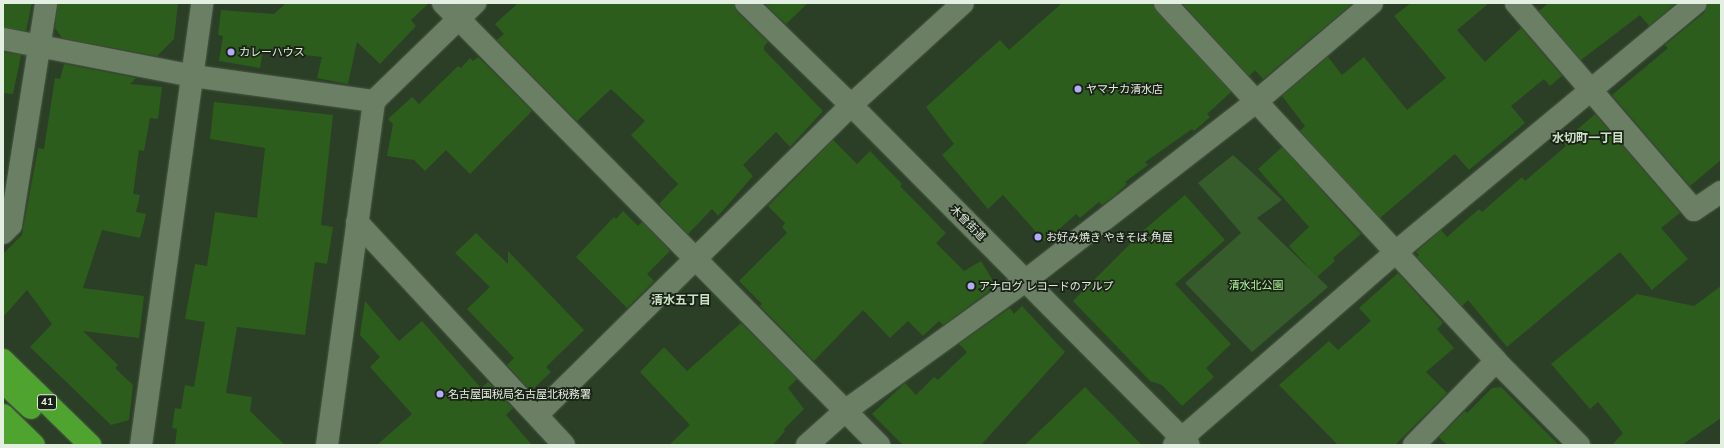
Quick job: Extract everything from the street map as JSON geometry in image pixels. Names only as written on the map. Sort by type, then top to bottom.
[{"type":"highway","name":"41","points":[[3,360],[90,445]]},
{"type":"highway","points":[[3,382],[70,445]]},
{"type":"highway","points":[[3,415],[34,445]]},
{"type":"highway","points":[[3,439],[13,445]]},
{"type":"street","points":[[3,233],[11,225],[46,3]]},
{"type":"street","points":[[141,445],[202,3]]},
{"type":"street","points":[[443,3],[696,257],[879,445]]},
{"type":"street","points":[[327,445],[374,101],[475,3]]},
{"type":"street","name":"木曾街道","points":[[746,3],[851,105],[1182,443]]},
{"type":"street","points":[[537,415],[851,105],[963,3]]},
{"type":"street","points":[[1165,3],[1258,101],[1496,361],[1579,445]]},
{"type":"street","points":[[1516,3],[1694,210],[1721,192]]},
{"type":"street","points":[[1182,443],[1396,251],[1592,92],[1696,3]]},
{"type":"street","points":[[807,445],[845,411],[1025,281],[1258,101],[1365,5]]},
{"type":"street","points":[[3,39],[192,76],[374,101]]},
{"type":"street","points":[[357,222],[564,445]]},
{"type":"street","points":[[1414,445],[1496,361]]},
{"type":"green space","name":"清水北公園","points":[[1233,155],[1282,200],[1257,218],[1328,287],[1252,352],[1185,283],[1241,233],[1198,183]]},
{"type":"building","points":[[3,3],[32,3],[26,31],[3,27]]},
{"type":"building","points":[[58,3],[178,3],[174,39],[157,56],[62,38],[55,28]]},
{"type":"building","points":[[286,3],[429,3],[411,20],[416,26],[380,64],[357,42],[348,84],[317,78],[322,57],[263,50],[260,68],[219,61],[223,36],[218,35],[221,10],[274,14]]},
{"type":"building","points":[[518,3],[734,3],[737,12],[768,42],[764,46],[764,50],[823,111],[790,147],[776,132],[743,165],[753,176],[718,216],[712,209],[688,234],[659,204],[678,184],[631,135],[645,121],[611,89],[577,121],[497,40],[504,34],[495,24]]},
{"type":"building","points":[[764,3],[808,3],[786,24]]},
{"type":"building","points":[[1062,3],[1153,3],[1156,11],[1231,92],[1207,114],[1210,117],[1194,131],[1192,129],[1145,162],[1148,165],[1125,182],[1127,184],[1114,196],[1102,205],[1099,202],[1080,218],[1076,214],[1045,242],[1003,195],[988,209],[942,155],[954,144],[926,107],[1000,40],[1009,50]]},
{"type":"building","points":[[1182,3],[1353,3],[1263,79],[1255,70],[1249,76]]},
{"type":"building","points":[[1411,3],[1489,3],[1457,30],[1485,62],[1521,28],[1562,76],[1550,86],[1544,79],[1511,106],[1525,123],[1469,170],[1455,154],[1380,218],[1300,131],[1305,126],[1282,96],[1328,57],[1342,75],[1364,57],[1407,110],[1446,78],[1394,16]]},
{"type":"building","points":[[1548,3],[1676,3],[1649,26],[1640,15],[1581,60],[1539,11]]},
{"type":"building","points":[[1708,3],[1721,3],[1721,160],[1690,186],[1612,95],[1668,48],[1665,45],[1704,13]]},
{"type":"building","points":[[3,52],[21,55],[13,94],[3,93]]},
{"type":"building","points":[[478,57],[532,111],[470,174],[446,150],[425,171],[414,160],[387,156],[393,124],[388,119],[412,97],[419,104],[458,66],[461,68],[470,58],[473,61]]},
{"type":"building","points":[[64,64],[136,78],[130,84],[162,87],[158,119],[150,118],[144,151],[139,150],[133,194],[140,195],[136,212],[146,214],[140,238],[102,230],[83,288],[144,296],[139,338],[83,331],[118,365],[115,368],[133,385],[129,420],[111,425],[30,347],[52,324],[27,290],[3,317],[3,254],[22,235],[38,148],[44,149],[55,78],[60,79]]},
{"type":"building","points":[[214,102],[333,115],[321,225],[333,227],[327,264],[315,262],[305,335],[237,327],[226,393],[252,397],[250,411],[285,445],[175,445],[177,429],[172,428],[175,408],[181,409],[185,385],[194,387],[205,322],[185,319],[195,264],[207,266],[215,212],[257,218],[265,148],[210,139]]},
{"type":"building","points":[[1595,114],[1680,213],[1661,228],[1688,259],[1652,290],[1620,252],[1507,347],[1468,300],[1462,306],[1417,257],[1419,255],[1416,252],[1441,230],[1447,237],[1479,209],[1482,212],[1522,177],[1525,181],[1566,146],[1563,142]]},
{"type":"building","points":[[833,140],[857,164],[870,151],[902,184],[900,186],[946,233],[936,243],[964,271],[981,261],[996,286],[943,325],[939,321],[923,336],[908,321],[890,338],[863,310],[814,361],[760,306],[762,304],[739,281],[787,233],[782,227],[785,223],[768,206]]},
{"type":"building","points":[[1282,147],[1361,234],[1333,258],[1335,261],[1317,277],[1289,246],[1309,227],[1258,169]]},
{"type":"building","points":[[1185,195],[1225,240],[1175,284],[1231,344],[1206,368],[1214,377],[1182,406],[1162,385],[1150,381],[1073,301],[1145,229]]},
{"type":"building","points":[[623,211],[638,226],[642,222],[670,251],[647,274],[654,281],[627,308],[576,257],[614,217],[616,219]]},
{"type":"building","points":[[476,233],[508,264],[508,251],[584,330],[546,367],[551,372],[531,391],[507,365],[514,358],[467,309],[490,287],[455,253]]},
{"type":"building","points":[[1398,273],[1443,323],[1437,329],[1454,348],[1426,372],[1447,393],[1395,445],[1338,445],[1279,385],[1329,341],[1338,350],[1371,321],[1359,308]]},
{"type":"building","points":[[1721,286],[1721,418],[1682,445],[1612,445],[1623,433],[1598,402],[1590,409],[1551,364],[1637,294],[1694,306]]},
{"type":"building","name":"名古屋国税局名古屋北税務署","points":[[365,301],[399,341],[422,321],[481,388],[488,382],[513,408],[506,415],[532,445],[377,445],[412,414],[370,367],[380,357],[360,335]]},
{"type":"building","points":[[1022,306],[1065,352],[981,445],[903,445],[872,414],[905,383],[916,395],[934,377],[938,380],[967,352],[959,344],[1010,308],[1014,314]]},
{"type":"building","points":[[741,323],[797,379],[788,388],[804,409],[784,429],[785,431],[773,445],[669,445],[690,425],[640,372],[664,347],[687,371]]},
{"type":"building","points":[[1085,387],[1142,445],[1025,445]]},
{"type":"building","points":[[1501,387],[1559,445],[1447,445],[1439,437],[1465,411],[1467,413],[1492,388]]},
{"type":"place","name":"カレーハウス","points":[[231,52]]},
{"type":"place","name":"ヤマナカ清水店","points":[[1078,89]]},
{"type":"place","name":"お好み焼き やきそば 角屋","points":[[1038,237]]},
{"type":"place","name":"アナログ レコードのアルプ","points":[[971,286]]},
{"type":"place","name":"名古屋国税局名古屋北税務署","points":[[440,394]]},
{"type":"district","name":"水切町一丁目","points":[[1588,138]]},
{"type":"district","name":"清水五丁目","points":[[681,300]]}]
